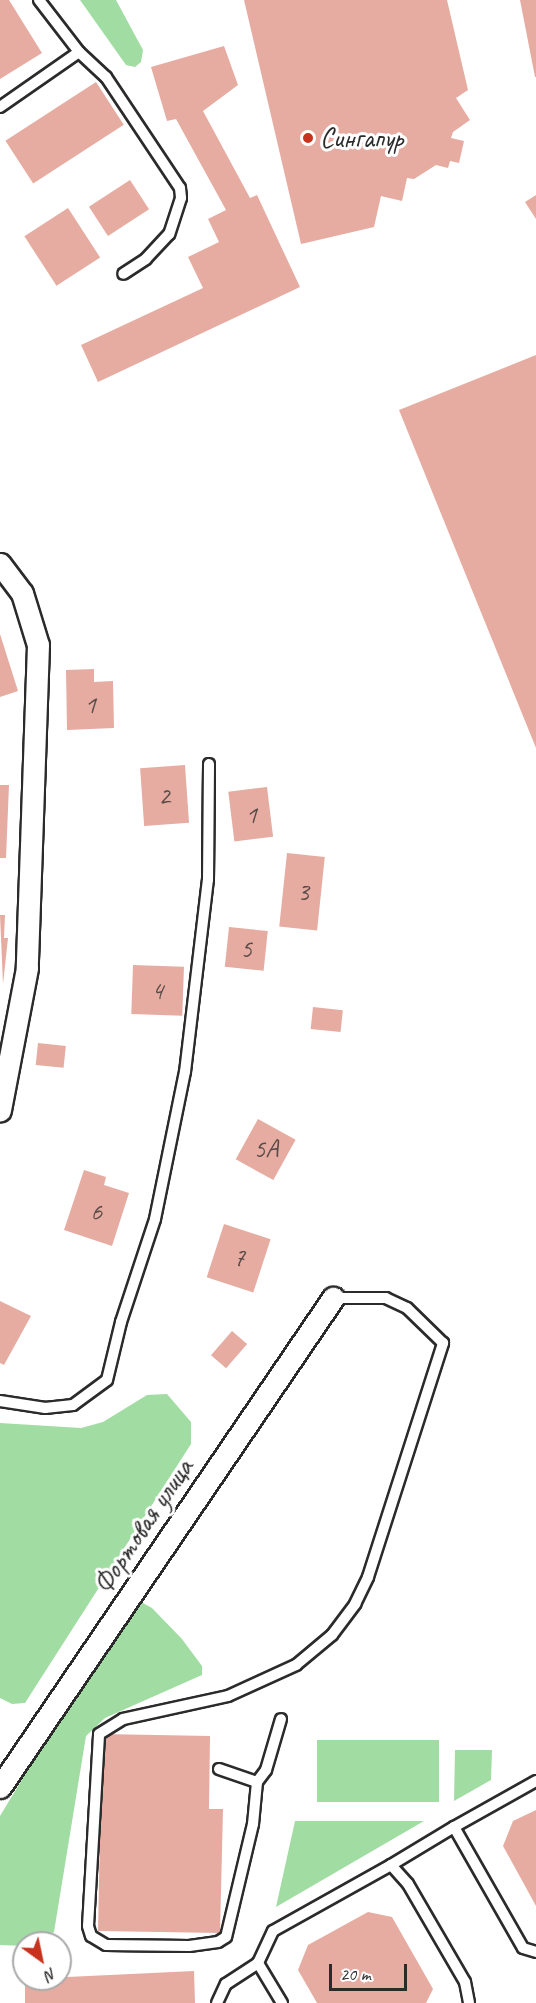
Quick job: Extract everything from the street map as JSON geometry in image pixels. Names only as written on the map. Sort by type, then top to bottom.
[{"type":"street","points":[[0,564],[22,593],[38,645],[27,968],[0,1110]]},
{"type":"street","name":"Фортовая улица","points":[[0,1787],[333,1298]]},
{"type":"lane","points":[[39,0],[79,52],[106,77],[180,188],[181,198],[169,234],[146,259],[123,274]]},
{"type":"lane","points":[[0,106],[79,52]]},
{"type":"lane","points":[[0,1401],[45,1408],[73,1405],[107,1380],[121,1322],[155,1219],[185,1072],[208,880],[209,764]]},
{"type":"lane","points":[[281,1719],[266,1770],[257,1782],[253,1824],[226,1937],[218,1942],[189,1946],[106,1945],[91,1936],[88,1915],[99,1734],[123,1719],[228,1696],[296,1665],[332,1635],[355,1604],[368,1577],[443,1343],[407,1308],[386,1298],[333,1298]]},
{"type":"lane","points":[[219,1769],[257,1782]]},
{"type":"lane","points":[[217,2003],[226,1984],[258,1963],[273,1931],[536,1781]]},
{"type":"lane","points":[[454,1827],[522,1948],[536,1952]]},
{"type":"lane","points":[[391,1865],[408,1884],[465,1982],[469,2003]]},
{"type":"lane","points":[[258,1963],[282,2003]]},
{"type":"green space","points":[[80,0],[116,0],[143,50],[141,62],[135,67],[126,65]]},
{"type":"green space","points":[[167,1394],[191,1422],[191,1444],[25,1703],[12,1704],[0,1698],[0,1423],[81,1428],[103,1422],[147,1395]]},
{"type":"green space","points":[[141,1602],[152,1608],[182,1639],[202,1666],[202,1675],[105,1718],[86,1736],[54,1931],[12,1931],[12,1946],[0,1945],[0,1816],[101,1649]]},
{"type":"green space","points":[[317,1740],[439,1740],[439,1802],[317,1802]]},
{"type":"green space","points":[[455,1750],[492,1750],[491,1780],[454,1801]]},
{"type":"green space","points":[[295,1821],[424,1821],[276,1907]]},
{"type":"building","points":[[0,0],[9,0],[42,53],[0,79]]},
{"type":"building","name":"Сингапур","points":[[244,0],[447,0],[468,90],[456,98],[470,120],[453,132],[451,138],[464,141],[459,163],[450,161],[448,168],[436,165],[414,179],[407,178],[402,201],[381,196],[374,227],[301,244]]},
{"type":"building","points":[[520,0],[536,0],[536,77],[535,77]]},
{"type":"building","points":[[224,46],[238,85],[203,111],[250,198],[257,195],[300,287],[98,382],[81,345],[203,288],[188,257],[219,242],[208,219],[226,210],[176,119],[167,121],[151,67]]},
{"type":"building","points":[[96,82],[124,125],[33,184],[5,141]]},
{"type":"building","points":[[130,180],[149,209],[108,236],[89,207]]},
{"type":"building","points":[[536,195],[536,219],[525,202]]},
{"type":"building","points":[[68,208],[100,257],[57,286],[24,236]]},
{"type":"building","points":[[536,355],[536,748],[399,410]]},
{"type":"building","points":[[0,634],[18,691],[0,697]]},
{"type":"building","points":[[94,669],[94,682],[113,681],[114,728],[67,730],[66,670]]},
{"type":"building","points":[[185,765],[189,823],[144,826],[140,768]]},
{"type":"building","points":[[0,785],[9,785],[6,858],[0,858]]},
{"type":"building","points":[[267,787],[273,837],[234,841],[228,792]]},
{"type":"building","points":[[287,853],[325,857],[317,931],[279,927]]},
{"type":"building","points":[[0,915],[5,915],[4,938],[8,938],[3,984]]},
{"type":"building","points":[[229,927],[268,931],[264,971],[225,967]]},
{"type":"building","points":[[133,965],[184,967],[182,1016],[131,1014]]},
{"type":"building","points":[[313,1007],[343,1010],[341,1032],[311,1029]]},
{"type":"building","points":[[38,1043],[66,1046],[64,1068],[36,1065]]},
{"type":"building","points":[[258,1119],[296,1140],[273,1180],[236,1159]]},
{"type":"building","points":[[84,1170],[106,1177],[104,1185],[129,1193],[112,1246],[64,1230]]},
{"type":"building","points":[[224,1224],[271,1239],[253,1292],[207,1277]]},
{"type":"building","points":[[0,1301],[31,1316],[4,1365],[0,1363]]},
{"type":"building","points":[[232,1331],[247,1344],[226,1368],[211,1355]]},
{"type":"building","points":[[102,1734],[210,1736],[209,1809],[223,1809],[220,1933],[98,1931]]},
{"type":"building","points":[[536,1810],[536,1906],[503,1846],[513,1821]]},
{"type":"building","points":[[368,1912],[392,1917],[433,1989],[426,2003],[317,2003],[298,1970],[308,1945]]},
{"type":"building","points":[[194,1971],[195,2003],[25,2003],[25,1991],[72,1991],[72,1977]]},
{"type":"place","name":"Сингапур","points":[[308,138]]}]
